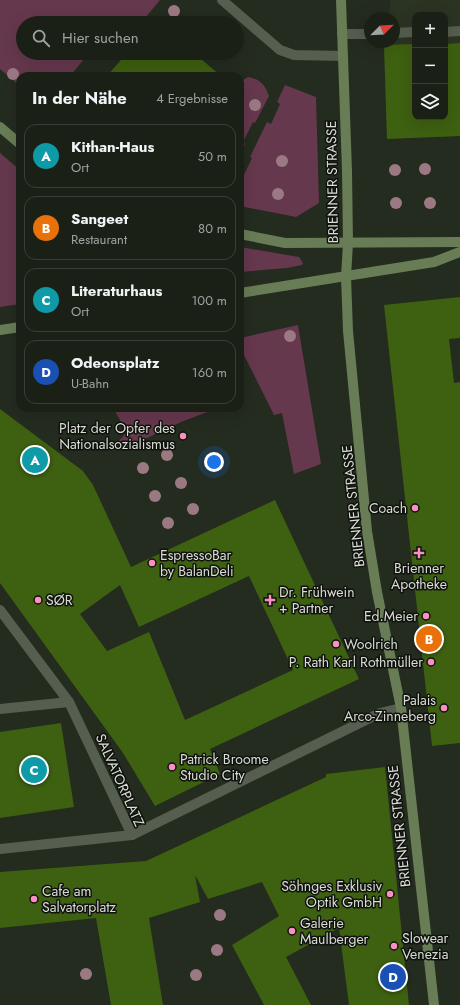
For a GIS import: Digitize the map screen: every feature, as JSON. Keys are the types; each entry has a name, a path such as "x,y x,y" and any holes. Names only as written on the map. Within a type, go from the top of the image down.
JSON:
{"main road":[{"name":"BRIENNER STRASSE","path":"341,0 348,243 346,277 348,331 367,531 401,708 434,1005"},
{"path":"0,127 16,141"},
{"path":"244,235 285,242 460,242"},
{"path":"244,292 434,262 460,252"},
{"path":"0,330 16,328"}],"street":[{"path":"222,0 241,16"},
{"path":"244,19 280,50 300,55 343,56"},
{"path":"448,32 460,31"},
{"path":"400,33 412,32"},
{"path":"342,34 364,34"},
{"name":"SALVATORPLATZ","path":"0,610 69,702 132,835 0,849"},
{"path":"0,709 69,702"},
{"path":"132,835 380,713 401,708"}],"shaded area":[{"path":"0,0 160,0 147,16 16,16 16,60 83,60 73,72 16,72 16,83 0,69"},
{"path":"390,0 460,0 460,136 387,139 384,48 400,48 400,12 389,12"},
{"path":"248,77 255,79 266,88 269,96 244,140 244,80"},
{"path":"285,85 316,97 319,203 296,217 244,207 244,175 252,158 250,157 267,122 271,124 280,104 277,102"},
{"path":"0,153 16,167 16,305 0,307"},
{"path":"244,248 299,257 303,263 302,265 287,268 244,272"},
{"path":"298,325 321,464 294,474 282,413 274,415 244,355 244,337"},
{"path":"115,412 207,412 181,422 121,450 118,442 127,432"}],"building":[{"path":"460,43 460,136 387,139 384,48 400,48 400,44 412,44 412,120 448,120 448,44"},
{"path":"121,60 202,60 216,72 110,72"},
{"path":"460,297 460,338 449,339 454,383 460,382 460,743 432,746 384,305"},
{"path":"0,409 83,471 93,485 131,567 275,500 359,679 210,749 220,774 155,806 123,753 0,583","holes":["249,576 293,670 185,720 149,632 107,651 80,614 120,585 139,627"]},
{"path":"61,723 74,807 0,818 0,732"},
{"path":"385,767 409,1005 349,1005 339,928 286,957 311,1005 264,1005 232,945 279,916 262,882 208,899 195,875 200,902 149,918 163,1005 111,1005 96,918 0,928 0,872 146,861 326,777 326,774"}],"place":[{"name":"Platz der Opfer des Nationalsozialismus","path":"183,436"},
{"name":"Kithan-Haus","path":"35,460"},
{"name":"Coach","path":"415,508"},
{"name":"Brienner Apotheke","path":"419,553"},
{"name":"EspressoBar by BalanDeli","path":"152,563"},
{"name":"SØR","path":"38,600"},
{"name":"Dr. Frühwein + Partner","path":"270,600"},
{"name":"Ed.Meier","path":"426,616"},
{"name":"Sangeet","path":"429,639"},
{"name":"Woolrich","path":"336,644"},
{"name":"P. Rath Karl Rothmüller","path":"431,662"},
{"name":"Palais Arco-Zinneberg","path":"444,708"},
{"name":"Patrick Broome Studio City","path":"172,767"},
{"name":"Literaturhaus","path":"34,770"},
{"name":"Söhnges Exklusiv Optik GmbH","path":"390,894"},
{"name":"Cafe am Salvatorplatz","path":"34,899"},
{"name":"Galerie Maulberger","path":"292,931"},
{"name":"Slowear Venezia","path":"394,946"},
{"name":"Odeonsplatz","path":"393,977"}]}
